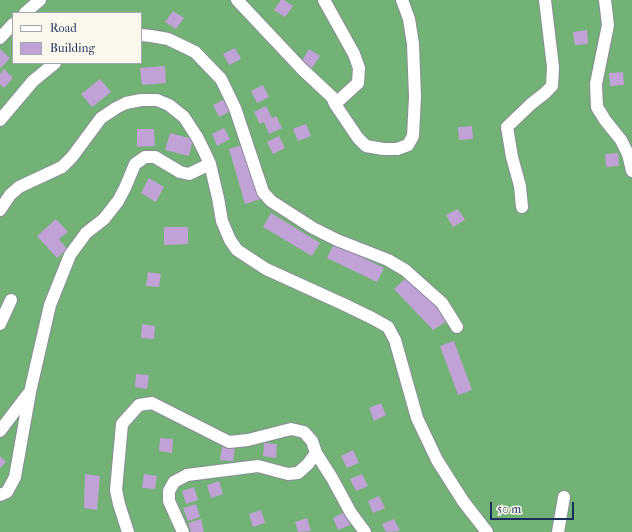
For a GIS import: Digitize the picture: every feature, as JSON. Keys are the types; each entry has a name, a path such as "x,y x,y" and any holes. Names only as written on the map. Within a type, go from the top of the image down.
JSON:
{"street":[{"path":"26,12 40,0"},
{"path":"237,0 302,69 332,97 335,104 358,138 366,146 383,149 397,149 408,145 413,136 415,97 413,44 409,19 402,0"},
{"path":"324,0 354,54 359,68 358,83 335,104"},
{"path":"522,207 520,186 512,157 507,128 552,86 553,67 545,0"},
{"path":"605,0 608,25 596,84 598,107 605,120 621,140 628,154 632,170"},
{"path":"0,38 12,25"},
{"path":"142,35 168,39 195,52 221,79 235,108 263,192 272,201 313,228 337,240 388,260 405,270 442,303 457,327"},
{"path":"0,120 32,81 54,64"},
{"path":"0,210 10,195 20,187 62,167 72,157 101,118 126,103 141,100 157,100 169,105 184,117 197,137 210,164 222,222 230,240 237,250 266,269 343,304 388,327 395,340 420,425 437,460 463,501 487,532"},
{"path":"0,495 7,492 15,477 30,392 50,305 70,255 86,233 104,219 118,201 135,164 145,157 156,157 180,172 189,174 210,164"},
{"path":"0,324 11,300"},
{"path":"0,431 30,392"},
{"path":"128,532 116,490 122,424 139,405 152,403 229,442 248,440 290,428 304,432 312,441 316,453 332,478 351,513 365,532"},
{"path":"184,532 169,501 169,491 174,482 186,475 258,466 288,474 298,473 308,464 316,453"},
{"path":"558,532 564,497"}],"green space":[{"path":"0,0 632,0 632,532 0,532"}],"building":[{"path":"281,0 284,0 293,6 285,17 274,10"},
{"path":"173,11 184,18 176,29 165,22"},
{"path":"587,30 588,44 575,45 573,32"},
{"path":"235,48 241,59 229,65 223,54"},
{"path":"0,49 10,58 1,68 0,67"},
{"path":"309,49 320,56 312,68 302,61"},
{"path":"165,66 166,83 142,85 140,68"},
{"path":"4,69 13,78 4,88 0,84 0,74"},
{"path":"623,72 624,85 610,86 609,73"},
{"path":"100,79 111,92 92,107 81,94"},
{"path":"263,85 269,97 257,103 251,91"},
{"path":"225,99 231,111 219,117 213,105"},
{"path":"266,106 272,118 276,116 282,128 269,134 264,122 260,124 254,112"},
{"path":"306,124 311,136 298,141 293,129"},
{"path":"472,126 473,139 459,140 458,127"},
{"path":"224,128 230,139 217,146 212,134"},
{"path":"137,129 154,129 155,146 137,147"},
{"path":"170,133 193,139 189,156 165,150"},
{"path":"279,136 285,148 273,154 267,142"},
{"path":"245,144 261,199 245,204 229,149"},
{"path":"618,153 619,166 606,167 605,154"},
{"path":"149,178 164,187 156,202 141,193"},
{"path":"458,209 465,220 453,227 446,215"},
{"path":"271,213 320,243 312,256 263,227"},
{"path":"56,219 68,232 59,239 67,249 57,258 37,236"},
{"path":"164,227 188,227 188,244 164,245"},
{"path":"334,244 384,268 377,282 327,258"},
{"path":"148,272 161,274 159,287 146,286"},
{"path":"407,277 449,320 433,330 394,289"},
{"path":"142,324 155,326 154,339 141,338"},
{"path":"454,341 472,390 458,395 440,346"},
{"path":"136,374 149,375 147,389 135,387"},
{"path":"381,403 386,415 374,421 369,408"},
{"path":"160,438 173,439 172,453 159,451"},
{"path":"264,443 277,444 276,458 263,456"},
{"path":"222,447 235,448 233,461 220,460"},
{"path":"353,450 359,463 347,468 341,456"},
{"path":"0,456 6,462 0,468"},
{"path":"85,474 100,476 97,510 84,508"},
{"path":"144,474 157,476 155,489 142,488"},
{"path":"362,474 368,486 356,491 350,479"},
{"path":"219,481 223,494 211,498 207,485"},
{"path":"194,487 198,500 186,504 182,491"},
{"path":"379,496 385,508 373,513 368,501"},
{"path":"196,504 200,517 188,521 183,508"},
{"path":"261,510 265,523 253,527 249,514"},
{"path":"345,512 350,525 338,530 333,518"},
{"path":"307,518 311,531 298,532 295,522"},
{"path":"201,519 204,532 191,532 188,523"},
{"path":"394,519 400,531 386,532 382,524"}]}
